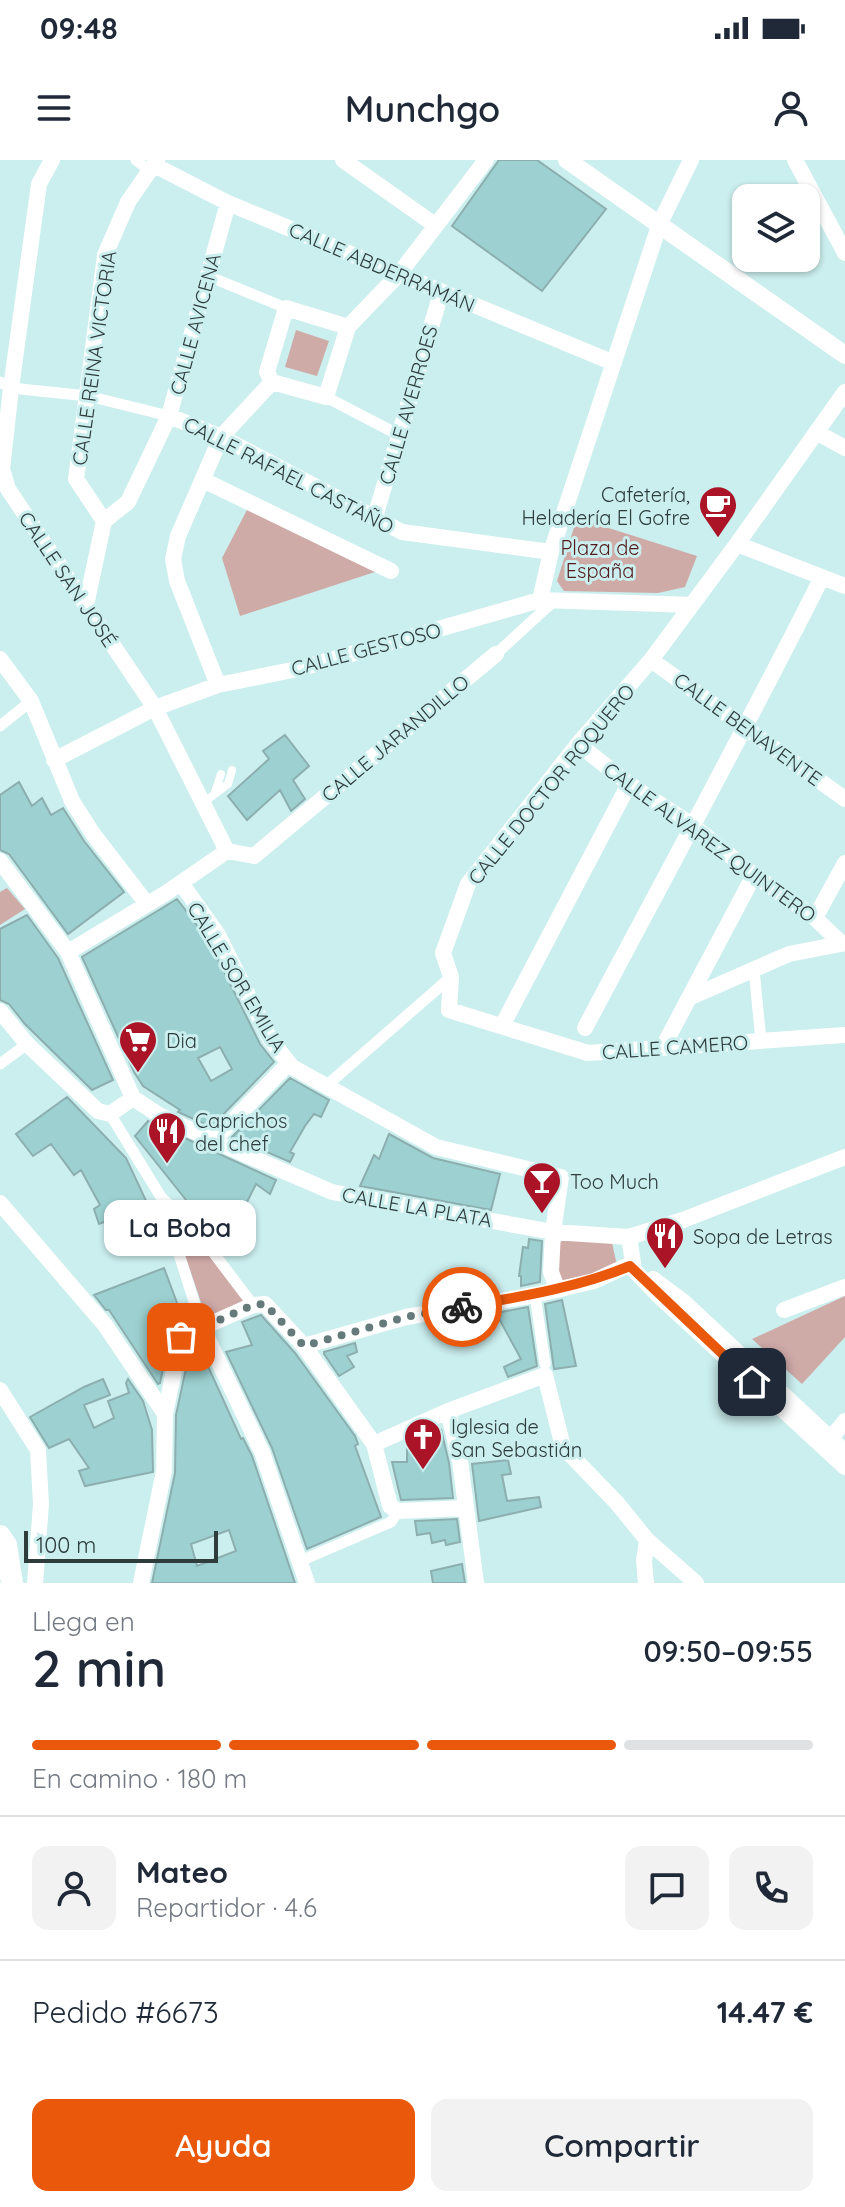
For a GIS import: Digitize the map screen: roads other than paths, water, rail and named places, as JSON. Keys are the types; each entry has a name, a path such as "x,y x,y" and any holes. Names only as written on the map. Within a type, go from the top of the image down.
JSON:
{"main road":[{"path":"2,1544 12,1583"}],"street":[{"name":"CALLE SAN JOSÉ","path":"52,160 39,184 5,385 2,469 8,489 155,708 209,798 227,851"},
{"path":"136,160 153,165"},
{"path":"343,160 435,225"},
{"path":"326,397 348,327 399,274 486,160"},
{"path":"567,160 845,355"},
{"path":"548,600 551,552 660,223 691,160"},
{"path":"795,160 845,253"},
{"name":"CALLE ABDERRAMÁN","path":"153,165 228,203 614,363"},
{"name":"CALLE REINA VICTORIA","path":"104,521 76,479 105,255 128,202 153,165"},
{"name":"CALLE AVICENA","path":"104,521 128,502 169,416 228,203"},
{"path":"208,276 286,308 348,327"},
{"name":"CALLE AVERROES","path":"375,517 441,293"},
{"path":"286,308 267,372 272,382 326,397 399,435"},
{"path":"218,685 177,581 173,559 178,536 221,437 272,382"},
{"path":"5,385 88,396 169,416"},
{"name":"CALLE DOCTOR ROQUERO","path":"451,977 443,953 468,884 578,744 651,660 845,392"},
{"name":"CALLE RAFAEL CASTAÑO","path":"169,416 221,437 402,532 551,552"},
{"path":"816,432 845,448"},
{"path":"203,480 391,571"},
{"path":"86,605 104,521"},
{"path":"737,544 844,585"},
{"path":"585,1028 747,727 822,577"},
{"name":"CALLE GESTOSO","path":"54,760 155,708 218,685 302,668 548,600 692,605"},
{"name":"CALLE JARANDILLO","path":"227,851 254,856 496,654 548,600"},
{"path":"0,659 31,701 72,801 93,834 147,904"},
{"name":"CALLE BENAVENTE","path":"651,660 845,799"},
{"path":"0,726 31,701"},
{"name":"CALLE ALVAREZ QUINTERO","path":"578,744 629,784 692,825 842,942"},
{"path":"502,1026 629,784"},
{"path":"68,952 227,851"},
{"path":"0,861 68,952 133,1098 110,1114"},
{"path":"815,918 845,863"},
{"path":"663,1047 754,875"},
{"name":"CALLE SOR EMILIA","path":"181,883 218,935 270,1039 289,1063 436,1147 561,1177 553,1232"},
{"path":"691,997 789,954 842,942"},
{"path":"754,969 761,1041"},
{"path":"326,1086 451,977"},
{"name":"CALLE CAMERO","path":"451,977 449,1010 588,1053 845,1035"},
{"path":"0,1011 27,1044 98,1111 110,1114 161,1197 202,1327 262,1452 307,1583"},
{"path":"0,1064 27,1044"},
{"path":"213,1141 289,1063"},
{"name":"CALLE LA PLATA","path":"133,1098 213,1141 332,1192 553,1232 629,1237"},
{"path":"845,1157 683,1220 629,1237 631,1264 659,1296 845,1467"},
{"path":"161,1197 200,1235 253,1305"},
{"path":"0,1203 105,1325 165,1414"},
{"path":"553,1232 551,1272 557,1288"},
{"path":"304,1346 406,1317 535,1295 594,1281 631,1264"},
{"path":"631,1264 685,1303 845,1452"},
{"path":"784,1310 845,1287"},
{"path":"535,1295 545,1369 563,1447 617,1503 647,1540 696,1583"},
{"path":"141,1583 164,1471 165,1414 181,1337 253,1305 265,1304 304,1346 374,1444 390,1506 398,1511 465,1508"},
{"path":"374,1444 545,1369"},
{"path":"0,1390 38,1450 41,1504 35,1583"},
{"path":"448,1411 460,1461 476,1583"},
{"path":"830,1439 845,1421"},
{"path":"298,1562 391,1522 398,1511"},
{"path":"646,1583 644,1561 647,1540"}],"lane":[{"path":"209,798 228,784 232,770"},
{"path":"209,798 221,774"}],"place":[{"name":"Cafetería, Heladería El Gofre","path":"718,539"},
{"name":"Dia","path":"138,1074"},
{"name":"Caprichos del chef","path":"167,1165"},
{"name":"Too Much","path":"542,1215"},
{"name":"Sopa de Letras","path":"665,1270"},
{"name":"La Boba","path":"181,1337"},
{"name":"Iglesia de San Sebastián","path":"423,1471"}],"park label":[{"name":"Plaza de España","path":"600,558"}]}
